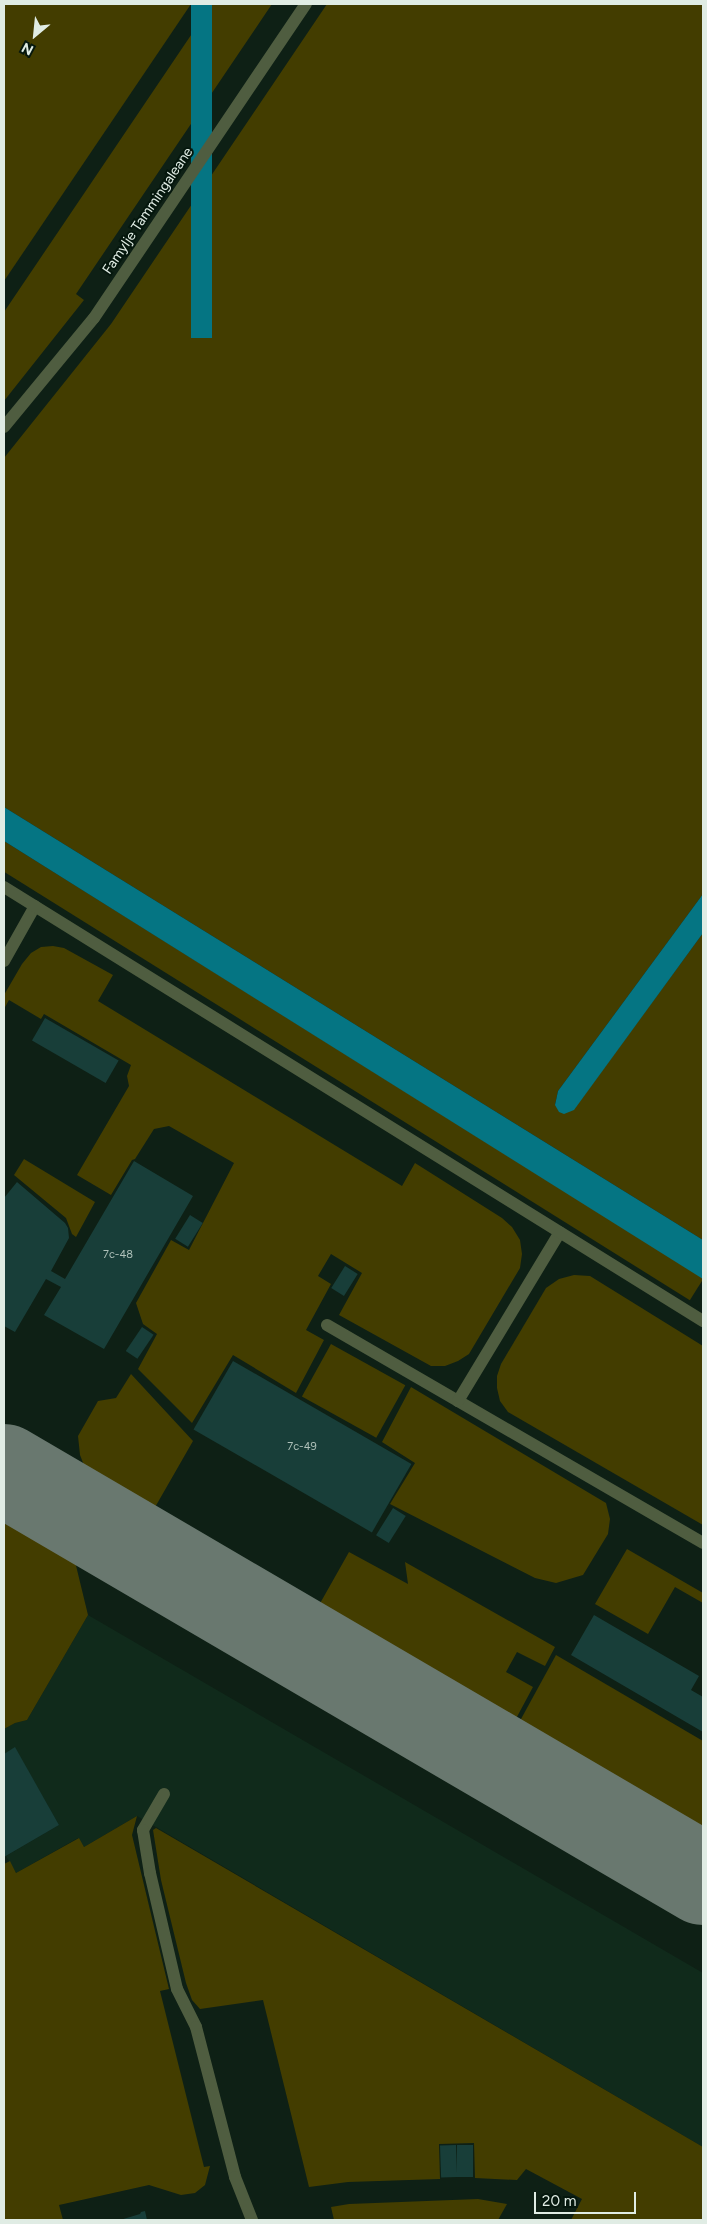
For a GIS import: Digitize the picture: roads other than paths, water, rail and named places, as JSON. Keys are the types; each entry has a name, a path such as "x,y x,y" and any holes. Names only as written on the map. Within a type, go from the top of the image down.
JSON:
{"street":[{"name":"Famylje Tammingaleane","path":"4,427 94,318 306,4"},
{"path":"4,887 703,1321"},
{"path":"4,961 35,906"},
{"path":"458,1401 560,1232"},
{"path":"327,1325 703,1542"},
{"path":"164,1794 143,1830 150,1872 177,1989 196,2027 234,2177 252,2220"}],"water":[{"path":"191,4 212,4 212,338 191,338"},
{"path":"4,807 703,1240 703,1279 4,841"},
{"path":"703,894 703,933 574,1110 564,1114 559,1112 555,1105 558,1091"}]}
